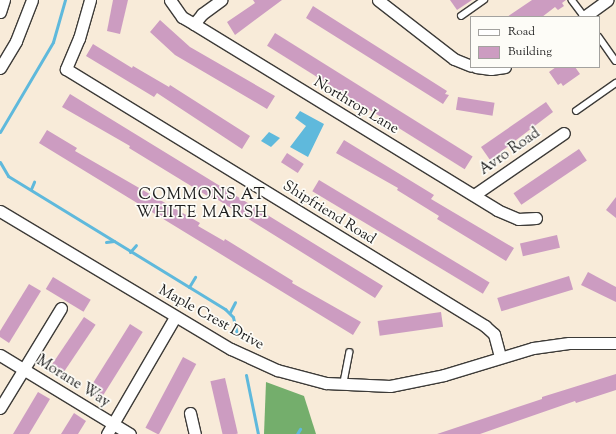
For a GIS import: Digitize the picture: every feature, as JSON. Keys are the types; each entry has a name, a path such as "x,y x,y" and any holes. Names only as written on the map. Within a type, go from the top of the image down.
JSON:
{"street":[{"path":"0,12 4,0"},
{"path":"0,68 16,41 32,0"},
{"name":"Shipfriend Road","path":"90,0 79,38 66,69 485,326 494,334 500,356"},
{"name":"Northrop Lane","path":"170,0 182,17 474,195 508,215 525,220 536,218"},
{"path":"194,24 202,14 222,0"},
{"path":"378,0 454,59 470,66"},
{"path":"586,16 607,0"},
{"path":"484,68 498,68"},
{"name":"Avro Road","path":"474,195 564,133"},
{"name":"Maple Crest Drive","path":"0,211 175,317 231,349 276,370 299,377 343,385 390,386 412,383 500,356 533,348 570,344 616,343"},
{"path":"0,408 61,308"},
{"path":"109,429 175,317"},
{"name":"Morane Way","path":"0,355 23,369 109,429 130,434"},
{"path":"190,413 195,434"}],"lane":[{"path":"461,16 484,0"},
{"path":"572,0 584,16"},
{"path":"600,38 616,60"},
{"path":"576,111 616,83"},
{"path":"343,385 349,353"}],"green space":[{"path":"266,382 304,396 316,434 264,434"}],"water":[{"path":"300,111 324,124 308,157 290,147 306,126 295,118"},
{"path":"269,132 280,138 271,147 261,141"}],"building":[{"path":"113,0 128,0 120,34 107,31"},
{"path":"253,0 282,0 235,35 227,22 255,3"},
{"path":"450,0 472,0 457,10"},
{"path":"532,0 566,0 562,3 564,6 558,10 555,7 543,16 508,16"},
{"path":"313,6 447,91 445,94 449,95 443,104 306,18"},
{"path":"160,20 190,47 275,96 267,109 175,55 150,32"},
{"path":"275,33 473,156 465,169 267,46"},
{"path":"93,44 132,68 133,66 169,87 170,85 250,136 242,149 157,93 154,97 86,56"},
{"path":"555,68 576,68 580,74 563,86 561,83 558,85 549,72"},
{"path":"70,94 383,286 375,298 215,198 214,200 129,148 130,146 62,107"},
{"path":"458,97 495,103 493,116 456,110"},
{"path":"546,102 553,112 490,160 481,147"},
{"path":"47,130 77,148 75,151 200,223 198,226 224,241 225,239 293,281 292,283 361,322 353,335 39,143"},
{"path":"344,140 434,195 431,199 514,248 506,261 437,219 439,216 397,190 398,188 336,153"},
{"path":"579,149 587,161 521,205 514,193"},
{"path":"287,153 304,164 298,173 281,162"},
{"path":"319,180 490,282 483,294 312,191"},
{"path":"616,197 616,218 606,210"},
{"path":"557,235 560,248 523,256 520,244"},
{"path":"588,272 616,287 616,302 581,285"},
{"path":"569,276 573,289 501,311 497,298"},
{"path":"53,277 91,300 84,312 46,289"},
{"path":"29,284 41,291 9,343 0,337 0,331"},
{"path":"441,312 443,327 380,336 378,321"},
{"path":"84,317 96,325 61,375 50,368"},
{"path":"130,324 143,332 100,400 88,392"},
{"path":"183,357 196,364 159,434 145,428"},
{"path":"616,374 616,390 576,403 575,401 480,434 437,434 542,399 542,397"},
{"path":"225,378 238,434 223,434 210,381"},
{"path":"38,392 50,399 29,434 13,434"},
{"path":"74,413 86,421 78,434 61,434"}],"waterway":[{"path":"0,132 53,42 65,0"},
{"path":"0,162 8,176 225,309 233,317 237,335"},
{"path":"31,189 34,182"},
{"path":"106,242 114,241"},
{"path":"130,252 136,245"},
{"path":"189,287 195,277"},
{"path":"230,312 235,302"},
{"path":"246,375 258,434"},
{"path":"297,434 300,429"}],"district":[{"name":"COMMONS AT WHITE MARSH","path":"202,205"}]}
